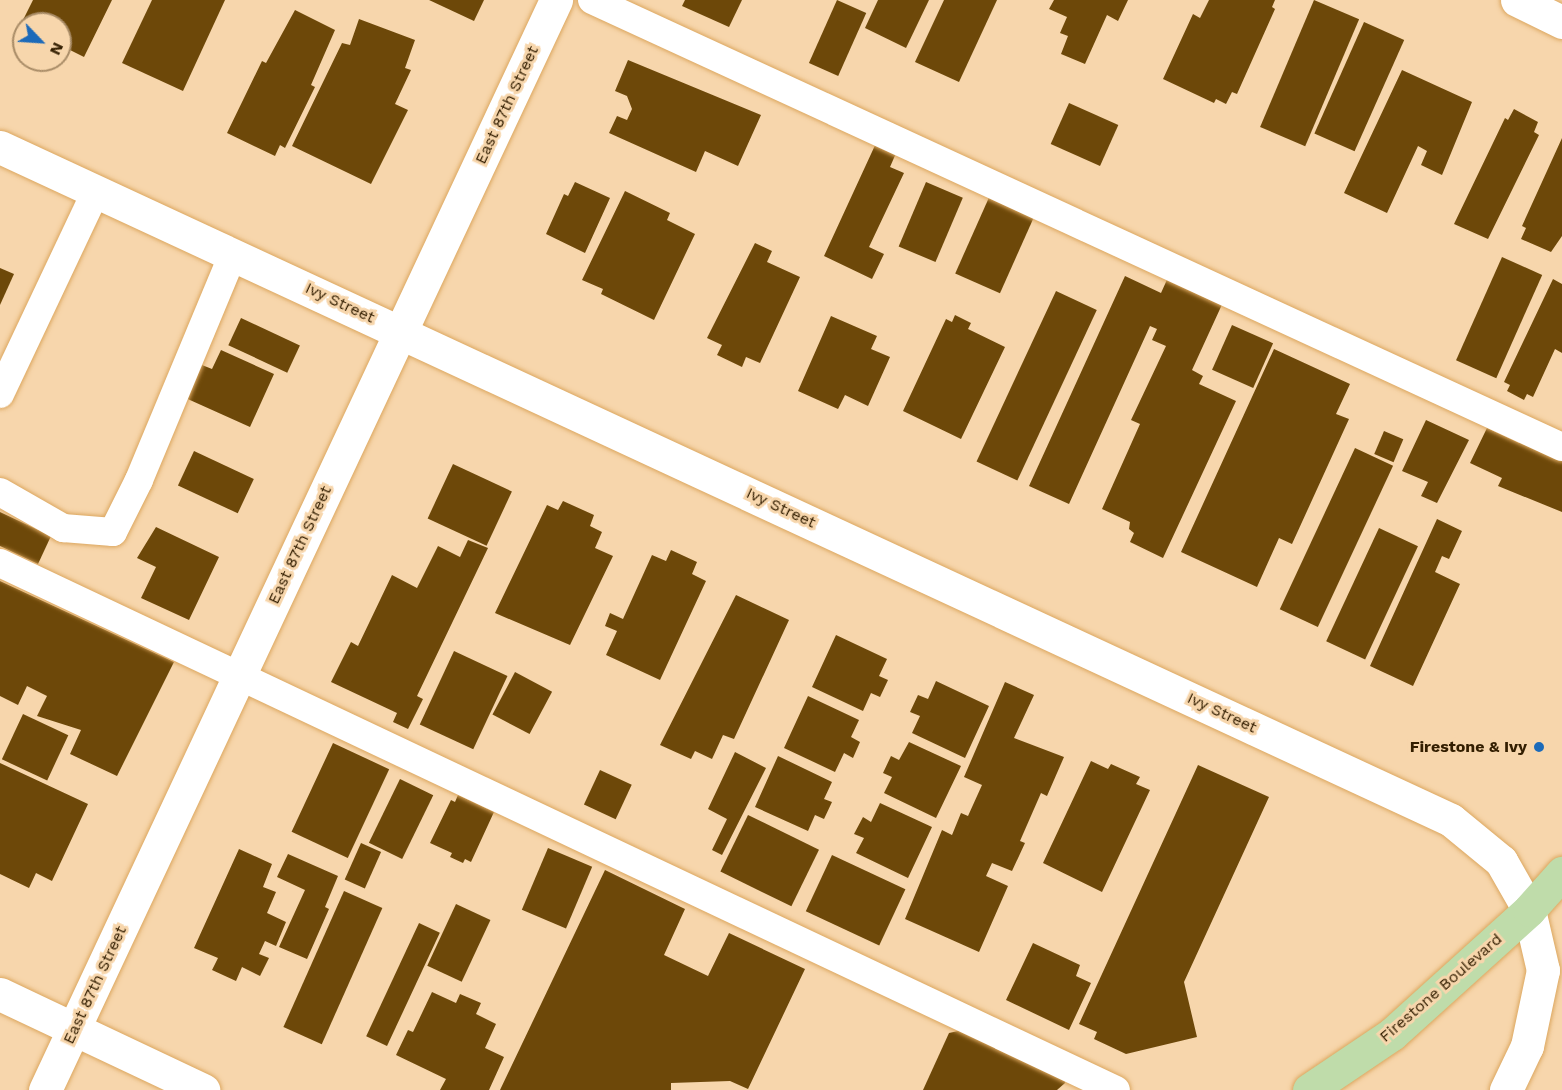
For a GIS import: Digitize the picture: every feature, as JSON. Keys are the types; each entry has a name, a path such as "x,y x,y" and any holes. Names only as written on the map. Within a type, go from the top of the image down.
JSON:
{"main road":[{"name":"Firestone Boulevard","path":"1309,1090 1392,1034 1529,910 1562,873"}],"street":[{"name":"East 87th Street","path":"45,1090 556,0"},
{"path":"1517,0 1562,22"},
{"name":"Ivy Street","path":"0,147 401,331 1451,820 1501,861 1529,910 1543,970 1527,1046 1506,1090"},
{"path":"0,994 203,1090"}],"lane":[{"path":"592,0 1562,447"},
{"path":"0,394 96,191"},
{"path":"0,492 63,528 114,532 139,480 233,254"},
{"path":"0,563 240,674 1116,1090"}],"building":[{"path":"33,0 112,0 84,57 72,51 72,12 27,12"},
{"path":"152,0 225,0 183,91 122,63"},
{"path":"429,0 484,0 474,21"},
{"path":"685,0 742,0 729,27 682,6"},
{"path":"837,0 866,13 838,76 809,63"},
{"path":"878,0 929,0 906,48 865,28"},
{"path":"944,0 997,0 959,82 915,62"},
{"path":"1054,0 1128,0 1118,21 1107,15 1085,64 1061,54 1068,36 1060,33 1067,17 1049,9"},
{"path":"1209,0 1275,0 1272,7 1275,9 1237,94 1232,92 1226,104 1216,99 1214,103 1163,79 1193,14 1200,18"},
{"path":"1314,0 1359,19 1305,146 1260,127"},
{"path":"295,10 335,30 311,85 315,87 285,148 280,145 275,156 227,133 262,61 266,63"},
{"path":"359,19 415,40 405,68 411,70 395,104 408,110 371,184 292,146 342,43 350,45"},
{"path":"1364,22 1404,40 1355,151 1314,133"},
{"path":"628,60 761,115 738,166 705,151 696,172 609,133 617,116 627,120 632,109 627,96 615,91"},
{"path":"1402,70 1472,102 1442,175 1421,165 1427,151 1418,146 1387,213 1344,193"},
{"path":"1069,103 1118,125 1100,166 1051,144"},
{"path":"1514,109 1538,122 1534,132 1539,135 1488,239 1454,224 1505,118 1508,120"},
{"path":"1562,138 1562,236 1551,252 1521,239 1526,228 1522,226"},
{"path":"877,141 897,151 890,167 904,173 869,247 884,254 872,279 824,256"},
{"path":"575,182 610,198 585,253 546,234 564,194 568,196"},
{"path":"926,182 963,198 935,262 899,246"},
{"path":"625,191 670,213 667,220 695,234 654,320 601,294 603,289 582,280"},
{"path":"991,193 1036,213 1000,293 955,273"},
{"path":"755,243 772,251 767,262 800,277 760,363 746,357 742,367 717,355 722,345 707,338"},
{"path":"1502,257 1542,275 1496,378 1456,360"},
{"path":"0,268 14,274 0,305"},
{"path":"1170,273 1225,298 1192,370 1203,376 1199,384 1236,401 1163,558 1130,542 1134,533 1129,529 1130,522 1102,509 1140,424 1131,420 1166,346 1152,340 1157,329 1150,326 1069,504 1029,486 1125,276 1161,293"},
{"path":"1553,279 1562,284 1562,353 1555,349 1533,397 1527,394 1524,400 1507,391 1510,385 1504,382"},
{"path":"1056,291 1097,310 1017,480 977,461"},
{"path":"955,315 971,323 968,329 1005,347 961,439 903,411 946,319 952,322"},
{"path":"831,316 877,336 871,349 890,357 868,406 845,395 838,409 798,391"},
{"path":"241,318 300,345 287,373 228,345"},
{"path":"1232,325 1273,343 1253,388 1212,370"},
{"path":"1274,349 1350,384 1336,414 1349,419 1292,544 1279,538 1257,587 1181,552"},
{"path":"221,350 274,374 250,427 181,396 197,363 212,369"},
{"path":"1426,420 1469,440 1437,503 1421,496 1428,482 1402,471"},
{"path":"1487,428 1519,443 1522,438 1562,457 1562,512 1498,486 1502,478 1470,463"},
{"path":"1384,431 1403,439 1394,462 1374,454"},
{"path":"1355,448 1393,466 1318,627 1280,609"},
{"path":"194,451 254,479 238,513 178,485"},
{"path":"453,464 512,491 487,546 428,518"},
{"path":"563,501 594,515 590,526 602,532 595,548 613,556 570,645 495,613 547,505 558,510"},
{"path":"0,512 51,536 38,564 0,546"},
{"path":"1437,519 1462,531 1449,559 1442,556 1435,572 1460,584 1413,686 1370,666"},
{"path":"156,527 219,557 189,620 141,598 156,567 137,558"},
{"path":"1379,528 1418,546 1365,659 1326,641"},
{"path":"468,540 488,548 417,696 423,699 408,729 393,722 397,713 331,682 351,642 358,646 392,575 417,588 438,546 460,557"},
{"path":"671,550 697,562 692,574 706,581 660,680 606,655 617,631 605,626 610,613 623,619 652,555 666,561"},
{"path":"0,581 174,662 117,776 70,754 81,730 37,716 47,696 27,686 18,705 0,696"},
{"path":"736,595 789,620 734,739 723,735 712,759 695,751 691,759 660,745"},
{"path":"836,635 887,659 879,676 888,680 880,697 871,693 863,711 812,687"},
{"path":"454,651 507,676 473,749 420,724"},
{"path":"515,672 552,692 530,734 492,714"},
{"path":"936,681 989,706 965,758 912,733 920,716 910,712 918,695 928,699"},
{"path":"1005,682 1034,695 1014,738 1064,757 1047,796 1041,793 1020,841 1025,843 1012,871 992,863 986,876 1008,886 979,952 905,919 942,830 952,835 961,813 968,816 982,785 964,777"},
{"path":"808,696 859,720 851,737 860,742 853,758 844,753 835,772 784,748"},
{"path":"23,714 68,735 47,780 2,759"},
{"path":"909,742 961,766 936,818 884,793 892,777 883,773 891,756 899,760"},
{"path":"333,743 389,769 348,858 292,832"},
{"path":"735,752 766,768 722,855 712,850 727,819 708,809"},
{"path":"778,756 832,782 824,799 832,802 824,819 815,815 808,831 755,807"},
{"path":"1091,761 1108,769 1111,764 1140,777 1136,784 1150,790 1102,892 1043,863"},
{"path":"0,763 88,804 52,881 36,873 29,888 0,874"},
{"path":"1198,765 1269,797 1184,982 1197,1037 1126,1054 1094,1039 1097,1032 1079,1024"},
{"path":"600,770 632,785 616,819 584,804"},
{"path":"400,779 433,795 402,859 369,843"},
{"path":"458,795 494,812 471,862 465,859 463,863 450,857 452,853 430,843 451,800 455,802"},
{"path":"880,803 932,827 908,878 856,853 864,838 854,834 863,817 871,822"},
{"path":"748,815 819,850 791,906 720,872"},
{"path":"361,843 381,852 365,888 345,880"},
{"path":"548,848 592,867 566,928 522,910"},
{"path":"239,849 272,864 263,887 276,892 267,913 286,922 276,946 265,941 259,954 269,958 260,976 242,967 236,981 212,970 218,958 194,948"},
{"path":"288,854 338,876 325,907 329,909 307,959 279,947 305,890 277,877"},
{"path":"832,855 905,889 879,945 806,911"},
{"path":"605,870 685,909 664,955 708,976 729,933 805,969 748,1089 730,1081 671,1083 671,1090 500,1090"},
{"path":"344,891 382,908 322,1044 283,1027"},
{"path":"456,904 490,920 462,982 427,966"},
{"path":"419,923 440,933 387,1046 366,1036"},
{"path":"1033,943 1080,965 1076,976 1091,983 1069,1030 1006,1000"},
{"path":"432,992 456,1003 460,994 481,1003 476,1014 496,1024 485,1048 504,1057 489,1090 440,1090 446,1079 396,1055 408,1030 413,1032"},
{"path":"967,1029 1066,1077 1065,1083 1057,1090 923,1090 949,1033"}],"place":[{"name":"Firestone & Ivy","path":"1539,747"}]}
